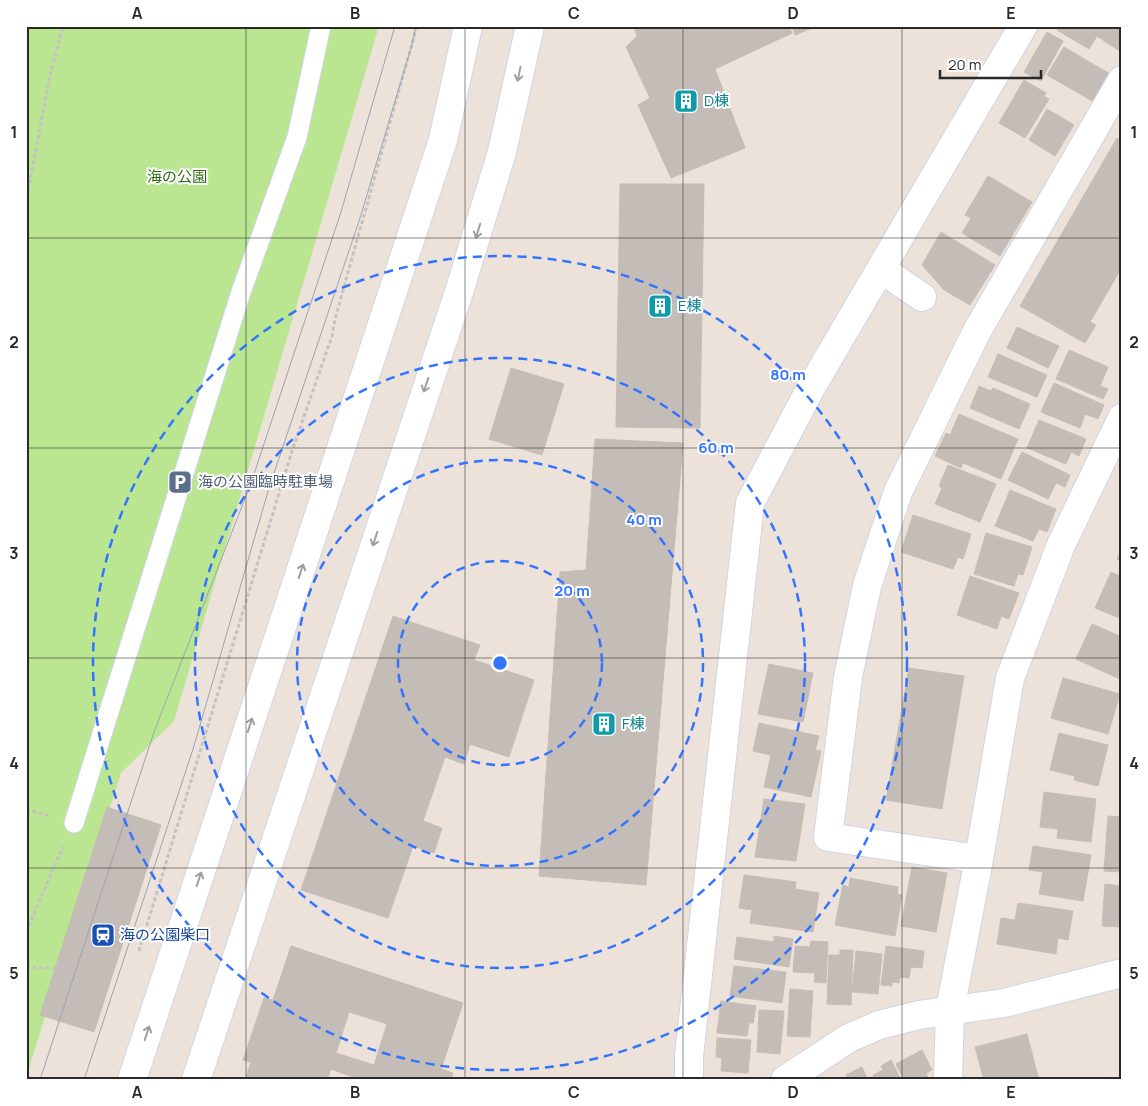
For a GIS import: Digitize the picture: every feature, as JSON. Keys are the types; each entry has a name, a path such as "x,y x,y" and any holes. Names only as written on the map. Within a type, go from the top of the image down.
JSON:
{"street":[{"path":"132,1080 443,140 468,26"},
{"path":"196,1080 426,385 459,292 502,152 530,26"},
{"path":"689,1080 689,1056 697,980 750,503 812,386 1023,26"},
{"path":"979,859 828,837 848,677 867,586 898,492 977,331 1122,80"},
{"path":"881,270 922,297"},
{"path":"948,1080 950,1010 979,859 1010,678 1061,545 1122,418"},
{"path":"785,1080 850,1038 879,1025 950,1010 1004,1003 1122,973"}],"lane":[{"path":"74,823 242,292 297,137 321,26"}],"path":[{"path":"26,203 49,80 63,26"},
{"path":"137,956 292,451 332,336 335,318 417,26"},
{"path":"26,932 74,823"},
{"path":"26,967 55,968"}],"green space":[{"name":"海の公園","path":"26,26 379,26 174,721 121,773 26,1078"}],"building":[{"name":"D棟","path":"634,26 789,26 792,33 715,69 745,148 671,178 638,105 650,98 626,47 637,36"},
{"path":"792,26 817,26 795,35"},
{"path":"1060,26 1122,26 1122,45 1118,50 1097,36 1089,49 1057,30"},
{"path":"1047,32 1063,41 1041,81 1024,72"},
{"path":"1064,47 1110,74 1094,102 1047,75"},
{"path":"1024,80 1046,93 1044,96 1049,99 1025,138 999,123"},
{"path":"1047,109 1074,125 1055,156 1029,140"},
{"path":"1117,138 1122,141 1122,267 1090,322 1096,325 1085,343 1020,306"},
{"path":"988,176 1032,202 1000,256 962,233 971,218 965,215"},
{"name":"E棟","path":"620,184 704,184 700,428 616,427"},
{"path":"941,232 995,265 970,305 944,290 922,265"},
{"path":"1017,327 1059,346 1048,368 1007,348"},
{"path":"1069,350 1108,367 1100,386 1108,389 1103,399 1056,379"},
{"path":"998,354 1047,375 1037,397 988,377"},
{"path":"511,368 564,384 542,455 489,439"},
{"path":"1054,383 1104,405 1098,419 1085,414 1080,428 1041,412"},
{"path":"979,386 991,391 993,388 1030,404 1019,429 970,408"},
{"path":"959,414 1018,439 1001,479 963,463 961,468 935,456 946,433 950,435"},
{"path":"1039,420 1086,439 1079,456 1071,452 1066,464 1027,448"},
{"name":"F棟","path":"595,439 683,443 646,885 539,876 560,572 586,570"},
{"path":"1022,452 1070,475 1065,487 1056,483 1048,499 1008,480"},
{"path":"948,465 996,484 980,522 935,504 942,488 939,486"},
{"path":"1010,490 1056,509 1047,532 1039,529 1033,541 995,526"},
{"path":"913,515 971,534 963,559 958,557 953,569 901,552"},
{"path":"986,533 1032,547 1023,575 1018,574 1014,586 974,574"},
{"path":"1122,549 1122,561 1117,559"},
{"path":"1111,572 1122,577 1122,619 1095,608"},
{"path":"970,576 1019,593 1009,619 1001,616 997,629 957,615"},
{"path":"393,616 480,645 474,660 534,680 509,757 470,744 464,764 445,757 423,821 442,828 434,853 413,846 388,918 301,890"},
{"path":"1092,624 1122,637 1122,680 1076,659"},
{"path":"769,664 813,673 803,722 758,714"},
{"path":"909,668 964,676 942,809 886,800"},
{"path":"1063,678 1120,694 1108,734 1051,718"},
{"path":"759,723 819,736 815,750 821,751 811,797 764,787 771,755 753,751"},
{"path":"1059,733 1108,745 1098,786 1074,780 1075,776 1050,770"},
{"path":"1044,792 1096,799 1091,842 1057,838 1058,829 1040,827"},
{"path":"764,799 805,804 796,861 755,857"},
{"path":"107,807 161,825 94,1032 40,1015"},
{"path":"1108,816 1122,817 1122,872 1104,871"},
{"path":"1033,846 1091,855 1083,901 1039,894 1043,872 1029,870"},
{"path":"912,867 947,873 936,932 901,926"},
{"path":"744,875 796,882 795,889 819,893 813,932 750,923 752,910 739,908"},
{"path":"850,878 898,887 897,894 902,895 895,936 835,925 843,885 849,887"},
{"path":"1105,884 1122,886 1122,927 1102,926"},
{"path":"1018,903 1073,911 1068,940 1058,938 1056,954 997,944 1001,918 1015,920"},
{"path":"774,936 793,939 789,967 734,959 737,937 774,942"},
{"path":"811,941 828,942 826,983 814,982 815,973 793,972 795,946 810,947"},
{"path":"291,946 463,1003 441,1069 453,1073 451,1080 361,1080 331,1069 327,1080 245,1080 251,1062 243,1060 264,998 273,1000","holes":["349,1012 387,1024 374,1065 336,1053"]},
{"path":"886,946 924,951 922,968 911,967 909,978 900,977 899,983 892,982 892,986 881,985"},
{"path":"840,950 853,950 851,1005 827,1004 829,955 840,955"},
{"path":"856,951 882,954 878,994 852,992"},
{"path":"734,966 786,972 782,1003 730,996"},
{"path":"790,989 813,991 810,1037 787,1036"},
{"path":"721,1001 756,1006 753,1023 749,1023 747,1036 717,1033"},
{"path":"759,1010 784,1011 780,1054 757,1052"},
{"path":"1027,1034 1039,1080 984,1080 975,1047"},
{"path":"717,1038 751,1040 748,1073 721,1071 722,1058 716,1057"},
{"path":"922,1050 932,1070 926,1073 929,1080 904,1080 896,1064"},
{"path":"891,1060 901,1080 875,1080 873,1075 883,1070 881,1066"},
{"path":"862,1067 868,1080 849,1080 846,1075"}],"tram line":[{"path":"40,1080 154,732 251,483 341,212 395,26"},
{"path":"84,1080 194,746 269,488 360,218 416,26"}],"place":[{"name":"D棟","path":"686,101"},
{"name":"E棟","path":"660,306"},
{"name":"海の公園臨時駐車場","path":"180,482"},
{"name":"F棟","path":"604,724"},
{"name":"海の公園柴口","path":"103,935"}]}
